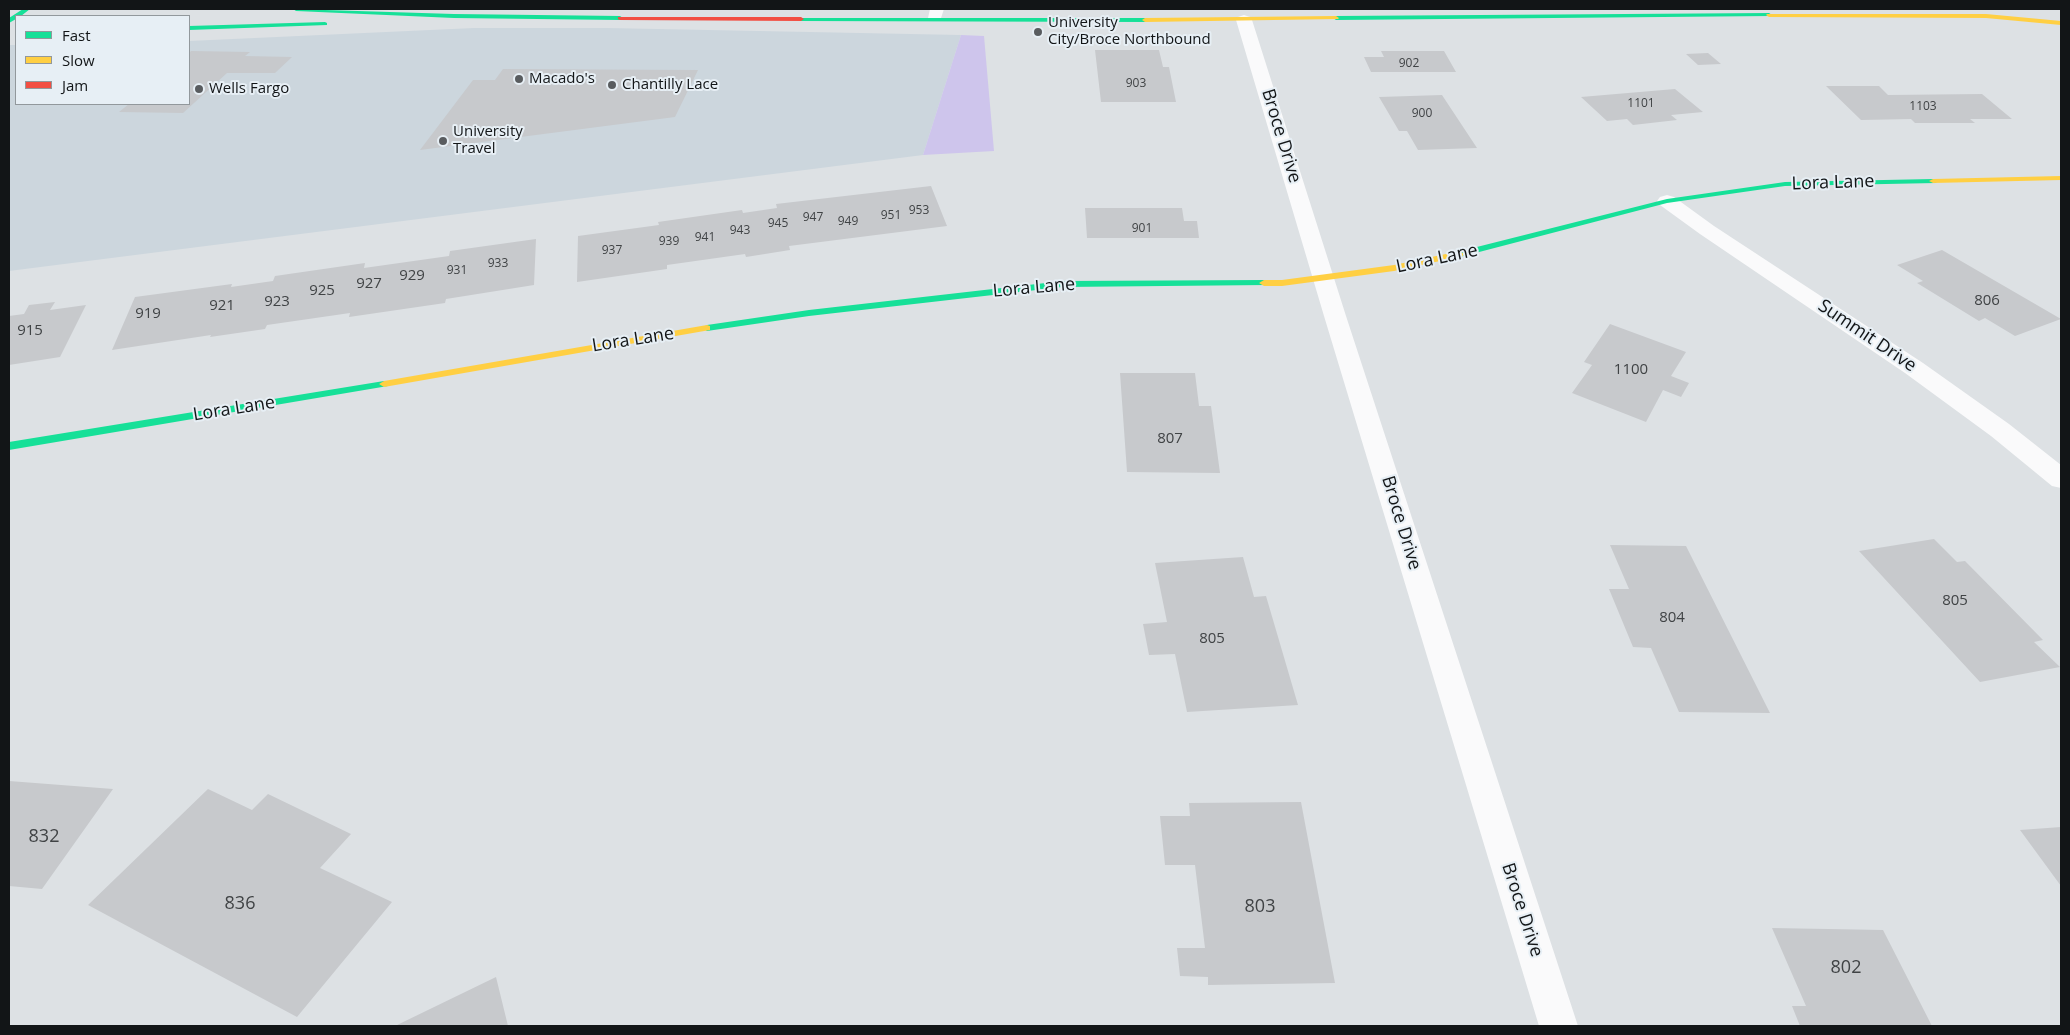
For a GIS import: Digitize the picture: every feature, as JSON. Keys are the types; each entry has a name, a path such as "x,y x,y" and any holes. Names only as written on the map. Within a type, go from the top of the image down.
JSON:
{"main road":[{"path":"296,9 454,16"},
{"path":"190,28 304,25 454,16 637,13 936,14 1244,20 1459,13 1903,11 2061,23"},
{"name":"Lora Lane","path":"9,446 328,394 630,340 809,313 1064,284 1282,283 1394,268 1489,248 1667,201 1784,184 2061,178"}],"street":[{"name":"Broce Drive","path":"1244,20 1559,1026"},
{"name":"Summit Drive","path":"1667,201 1707,230 1914,368 2000,430 2061,479"}],"shaded area":[{"path":"474,28 607,28 961,35 923,155 9,271 9,45 15,45 15,105 190,105 190,41"},
{"path":"961,35 984,36 994,151 923,155"}],"building":[{"path":"1095,50 1159,50 1163,67 1169,67 1176,102 1101,102"},
{"path":"1381,51 1444,51 1456,72 1371,72 1364,57 1384,57"},
{"name":"Wells Fargo","path":"190,52 250,52 245,56 292,57 275,73 227,73 183,113 119,112 128,105 190,105"},
{"path":"1708,53 1721,64 1698,65 1686,54"},
{"path":"503,69 698,70 675,117 420,150 473,80 495,80"},
{"path":"1826,86 1879,86 1888,95 1982,94 2012,119 1970,119 1975,123 1915,123 1911,119 1861,120"},
{"path":"1675,89 1703,112 1671,115 1677,120 1633,125 1627,119 1607,121 1581,97"},
{"path":"1442,95 1477,148 1418,150 1407,131 1399,131 1379,97"},
{"path":"931,186 947,226 789,246 790,250 746,257 745,254 667,265 667,269 577,282 578,236 659,225 658,222 742,210 743,213 777,208 776,204"},
{"path":"1085,208 1182,208 1184,221 1197,221 1199,238 1087,238"},
{"path":"536,239 534,285 446,299 445,303 349,317 350,313 267,325 265,329 112,350 135,297 232,284 231,287 273,281 275,276 365,263 364,268 449,256 450,251"},
{"path":"1942,250 2061,319 2015,336 1985,318 1979,321 1917,283 1923,281 1897,265"},
{"path":"55,302 50,310 86,305 60,357 9,365 9,316 24,314 29,305"},
{"path":"1610,324 1686,352 1671,376 1689,383 1681,397 1663,390 1646,422 1572,393 1592,365 1584,362"},
{"path":"1120,373 1195,373 1199,406 1211,406 1220,473 1127,472"},
{"path":"1934,539 1957,562 1965,561 2043,640 2034,642 2060,667 1980,682 1859,551"},
{"path":"1610,545 1686,546 1770,713 1679,712 1651,648 1633,647 1609,589 1629,589"},
{"path":"1243,557 1254,597 1266,596 1298,705 1187,712 1175,654 1149,655 1143,624 1167,622 1155,563"},
{"path":"9,781 113,789 42,889 9,886"},
{"path":"208,789 252,810 268,794 351,834 320,868 392,902 297,1017 88,905"},
{"path":"1301,802 1335,983 1208,985 1208,977 1180,976 1177,948 1205,948 1195,865 1165,865 1160,816 1190,816 1189,803"},
{"path":"2061,827 2061,886 2020,830"},
{"path":"1772,928 1883,930 1932,1026 1800,1026 1792,1006 1806,1006"},
{"path":"496,977 508,1026 395,1026"}],"traffic: fast":[{"path":"18,15 27,9"},
{"path":"296,9 454,16 620,18"},
{"path":"1336,18 1769,15"},
{"path":"9,21 15,17"},
{"path":"801,19 1145,20"},
{"path":"190,28 325,24"},
{"path":"1460,254 1667,201 1785,184 1933,181"},
{"path":"707,328 809,313 1063,284 1264,283"},
{"path":"9,446 384,384"}],"traffic: slow":[{"path":"1769,15 1986,16 2061,23"},
{"path":"1145,20 1336,18"},
{"path":"1933,181 2061,178"},
{"path":"1264,283 1282,283 1394,268 1460,254"},
{"path":"384,384 707,328"}],"traffic: jam":[{"path":"620,18 801,19"}],"place":[{"name":"University City/Broce Northbound","path":"1038,32"},
{"name":"Macado's","path":"519,79"},
{"name":"Chantilly Lace","path":"612,85"},
{"name":"Wells Fargo","path":"199,89"},
{"name":"University Travel","path":"443,141"}]}
